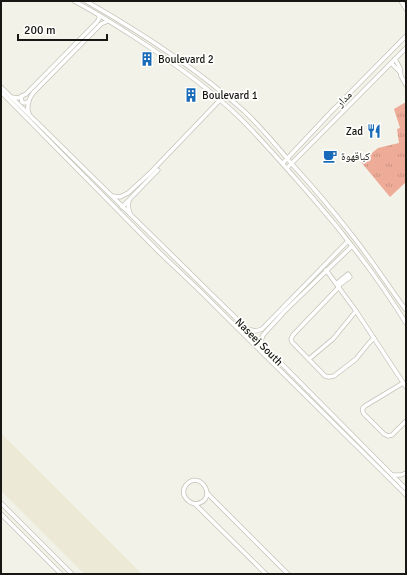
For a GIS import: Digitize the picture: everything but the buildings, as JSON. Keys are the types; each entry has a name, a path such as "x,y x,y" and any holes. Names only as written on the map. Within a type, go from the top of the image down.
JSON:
{"street":[{"path":"74,1 99,15 172,63 220,100 249,127 283,163 327,214 384,289 406,322"},
{"path":"86,1 136,30 184,62 245,112 333,211 406,310"},
{"path":"401,1 406,9"},
{"path":"99,15 100,22"},
{"path":"11,97 16,98 28,92 55,65 74,43 100,22 108,21"},
{"path":"29,115 27,109 28,102 33,93 100,22"},
{"name":"مدار","path":"283,163 406,36"},
{"name":"مدار","path":"287,168 406,48"},
{"path":"55,65 56,59"},
{"path":"395,59 406,85"},
{"path":"391,63 400,72"},
{"name":"Naseej South","path":"1,87 111,196 124,206 130,215 246,328 406,489"},
{"path":"1,92 153,246 406,495"},
{"path":"22,96 22,102 28,102"},
{"path":"111,196 122,197 128,193 220,100"},
{"path":"124,206 158,170"},
{"path":"122,197 124,206"},
{"path":"129,200 128,209 130,215"},
{"path":"263,335 260,337 258,335 261,330 348,241"},
{"path":"262,345 261,341 263,335 326,270 352,246"},
{"path":"326,270 356,311 406,387"},
{"path":"338,285 292,336 292,342 325,376 332,377 356,359 374,338"},
{"path":"309,359 334,339 356,311"},
{"path":"246,328 253,331 261,330"},
{"path":"403,383 365,406 362,410 364,414 384,434 388,436 392,435 406,421"},
{"path":"393,476 406,473"},
{"path":"195,504 203,501 207,493 206,487 202,482 193,481 187,484 184,489 184,496 188,502 195,504 266,574"},
{"path":"207,493 288,574"},
{"path":"1,504 72,574"},
{"path":"1,514 61,574"}],"shaded area":[{"path":"1,433 142,574 84,574 1,491"}],"green space":[{"path":"406,102 406,182 390,197 361,162 378,148 399,143 397,129 400,128 394,109"}],"place":[{"name":"Boulevard 2","path":"147,59"},
{"name":"Boulevard 1","path":"191,95"},
{"name":"Zad","path":"374,131"},
{"name":"كباقهوة","path":"330,156"}]}
